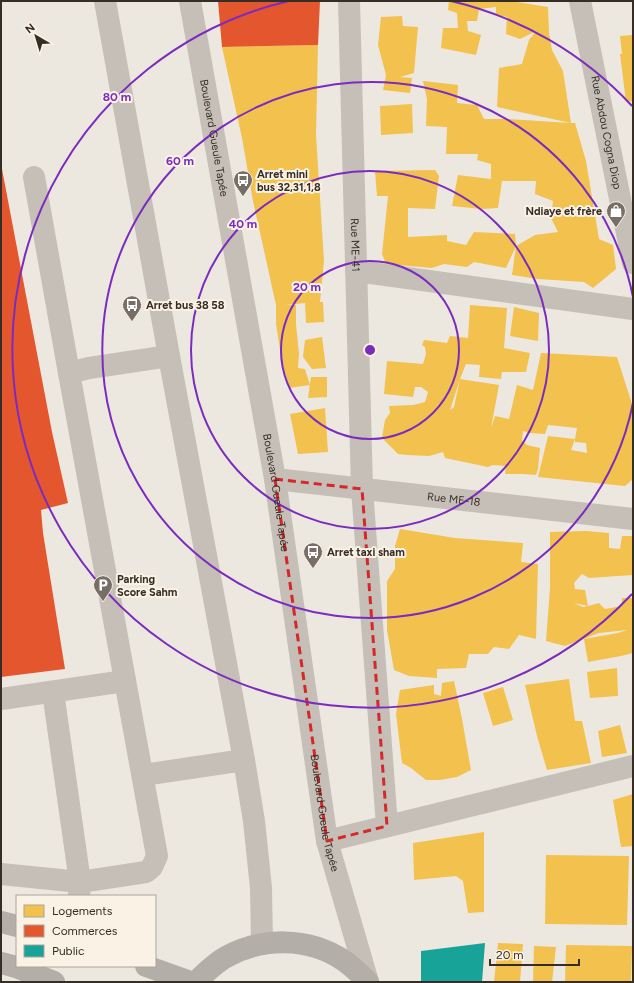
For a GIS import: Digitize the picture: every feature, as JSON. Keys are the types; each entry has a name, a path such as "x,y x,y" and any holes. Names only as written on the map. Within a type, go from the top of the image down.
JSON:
{"main road":[{"path":"1,922 16,926"},
{"path":"196,982 209,969 225,957 243,949 262,944 279,942 313,946 323,950 343,960 368,982"},
{"path":"1,963 16,967 54,982"},
{"path":"149,967 191,982"}],"street":[{"path":"105,1 244,760 254,821 260,881 262,944"},
{"name":"Boulevard Gueule Tapée","path":"190,1 275,479 327,841 368,982"},
{"name":"Rue ME-41","path":"349,1 362,488 387,826"},
{"name":"Rue Abdou Cogna Diop","path":"580,1 633,263"},
{"path":"1,874 79,889 146,872 152,867 157,856 34,176"},
{"path":"356,271 633,309"},
{"path":"70,373 89,368 169,356"},
{"name":"Rue ME-18","path":"275,479 633,519"},
{"path":"1,699 125,681"},
{"path":"53,692 79,889"},
{"path":"143,775 244,760"},
{"path":"327,841 633,766"}],"highlighted area":[{"path":"275,479 362,489 387,826 327,841"}],"building: Logements":[{"path":"449,1 511,1 548,7 549,33 552,50 563,71 571,123 497,107 499,68 522,64 529,40 536,31 520,39 506,34 507,17 496,15 496,7 479,9 477,21 467,21 468,31 481,35 476,55 441,48 443,28 458,28 457,13 448,10"},
{"path":"402,16 403,26 418,27 414,73 400,77 412,78 410,93 383,90 386,75 378,45 381,17"},
{"path":"633,35 633,101 626,102 620,54 622,54 620,36"},
{"path":"318,45 316,135 324,261 320,302 323,302 324,322 306,323 305,303 285,305 296,305 299,354 298,368 305,369 310,385 289,388 281,356 276,324 276,305 253,201 242,138 222,47"},
{"path":"423,81 458,85 457,103 477,105 484,119 575,123 586,161 599,239 613,245 616,269 593,288 584,282 538,279 512,275 516,246 535,235 558,232 551,218 553,201 535,194 536,181 502,181 498,208 481,209 452,206 458,175 491,179 491,164 477,160 478,154 446,154 447,127 426,126 427,99"},
{"path":"412,104 413,133 381,135 380,106"},
{"path":"435,170 439,176 435,209 408,208 408,237 447,235 447,241 466,245 474,232 515,234 516,246 506,268 474,262 467,267 444,264 432,268 386,264 382,254 388,196 377,196 375,171"},
{"path":"470,305 507,308 504,348 530,353 526,372 502,372 501,379 479,377 480,365 466,364 460,379 499,385 491,428 495,416 509,419 517,385 533,390 541,353 617,357 633,407 633,479 625,486 538,477 548,436 575,439 577,428 548,425 545,434 523,431 522,441 527,445 540,448 536,475 505,474 506,466 493,465 488,467 445,458 443,452 429,456 398,454 382,438 385,420 390,413 389,406 413,405 425,402 428,392 421,387 415,387 413,397 384,394 387,361 423,364 426,354 425,347 422,345 424,340 447,343 450,336 468,338","holes":["460,379 454,407 450,410","575,439 575,442 586,443 587,453 571,450"]},
{"path":"514,307 539,313 538,341 510,336"},
{"path":"322,337 326,368 312,369 303,357 305,340"},
{"path":"311,377 327,377 327,397 308,398"},
{"path":"325,408 328,452 298,454 290,414"},
{"path":"400,529 455,538 523,543 521,562 538,564 536,639 519,635 509,649 494,647 488,654 469,654 466,668 437,669 437,678 409,676 394,670 387,630 387,581 395,569 395,546"},
{"path":"586,531 609,533 609,548 620,549 622,536 633,536 633,575 589,578 582,574 574,583 575,589 585,590 588,606 599,603 605,609 622,606 622,598 633,598 633,653 588,662 584,639 627,630 599,633 565,646 546,641 550,588 550,532","holes":["574,603 588,606 583,607"]},
{"path":"617,668 618,696 590,698 587,672"},
{"path":"569,679 575,721 582,721 591,763 547,770 525,685"},
{"path":"454,681 471,770 457,777 440,780 426,780 402,763 396,714 400,690 434,685 434,694 441,696 442,683"},
{"path":"503,687 513,720 493,726 483,693"},
{"path":"620,725 627,753 602,757 598,731"},
{"path":"633,794 633,846 621,847 613,800"},
{"path":"484,832 484,912 468,913 463,881 456,876 414,880 413,843"},
{"path":"546,855 629,856 627,925 545,924"},
{"path":"498,943 523,944 520,982 494,982"},
{"path":"566,945 632,946 631,982 565,982"},
{"path":"534,946 556,947 552,982 533,982"}],"building: Commerces":[{"path":"218,1 320,1 318,45 222,47"},
{"path":"1,169 52,432 68,503 41,510 43,533 65,669 1,677"}],"building: Public":[{"path":"485,943 482,982 421,982 421,951"}],"place":[{"name":"Arret mini bus 32,31,1,8","path":"243,197"},
{"name":"Ndiaye et frère","path":"616,228"},
{"name":"Arret bus 38 58","path":"132,322"},
{"name":"Arret taxi sham","path":"313,569"},
{"name":"Parking Score Sahm","path":"103,602"}]}
